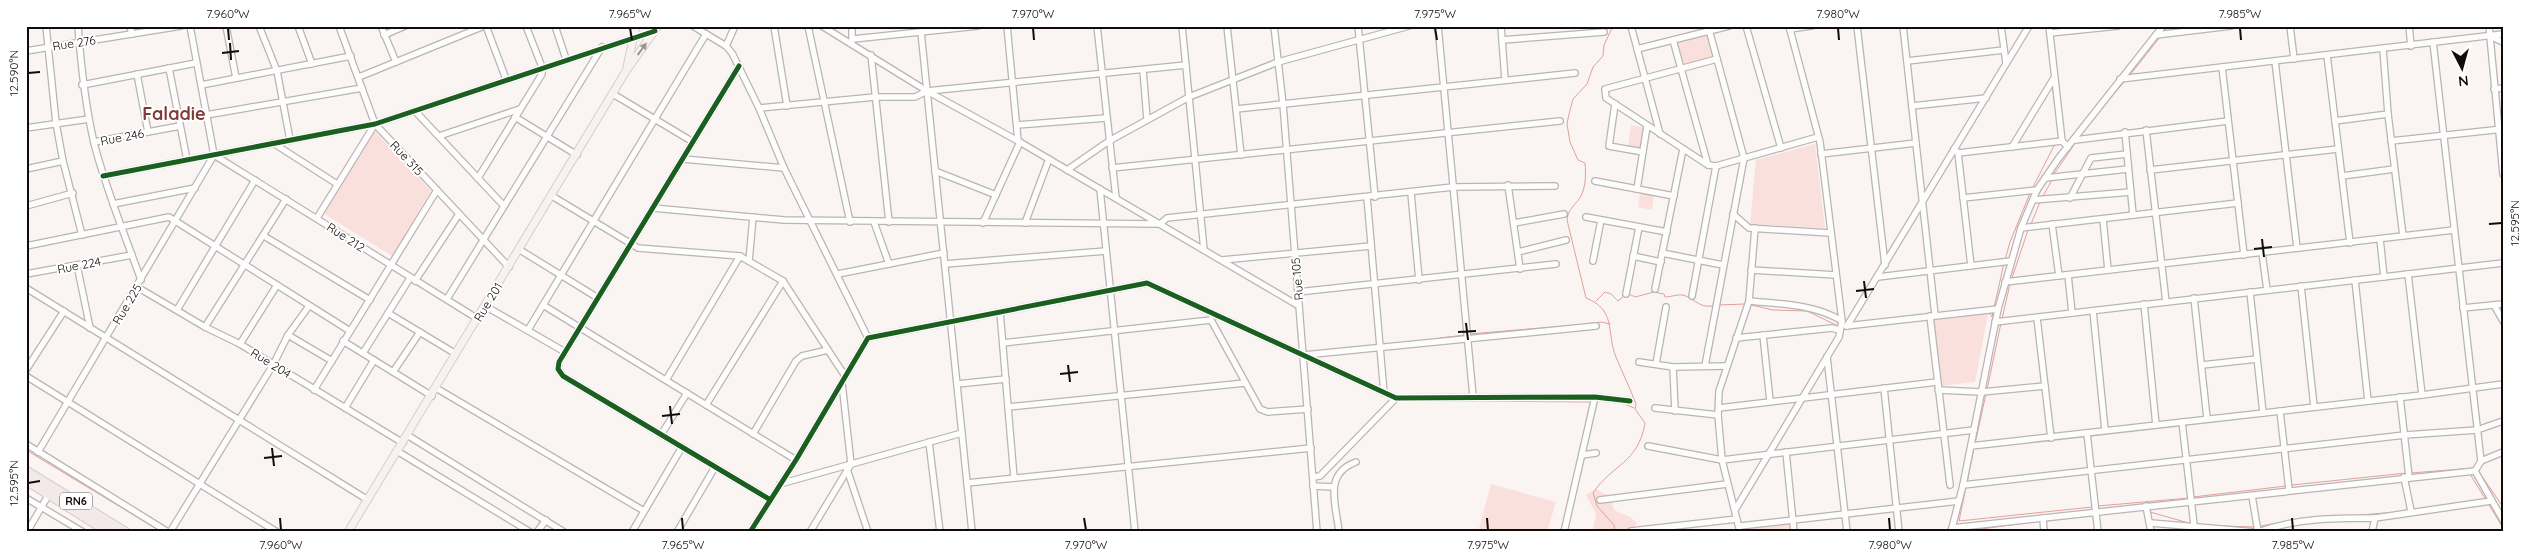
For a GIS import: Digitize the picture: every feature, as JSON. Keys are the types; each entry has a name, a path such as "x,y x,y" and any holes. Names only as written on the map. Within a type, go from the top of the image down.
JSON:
{"highway":[{"name":"RN6","path":"26,471 125,532"},
{"name":"RN6","path":"26,480 109,532"}],"main road":[{"path":"626,71 636,26"},
{"path":"626,71 656,29"},
{"name":"Rue 201","path":"348,532 432,396 626,71"}],"street":[{"path":"46,26 56,123 63,161 73,193 82,234"},
{"path":"78,26 82,85 94,142 103,176 123,226 140,280"},
{"path":"130,26 132,34"},
{"name":"Rue 276","path":"26,51 181,26"},
{"path":"190,26 214,155"},
{"path":"226,26 236,78"},
{"path":"259,26 277,71 290,140"},
{"path":"298,26 312,64"},
{"name":"Rue 315","path":"340,26 375,124 509,267"},
{"path":"381,26 396,62"},
{"path":"384,35 405,26"},
{"path":"359,77 485,26 506,79"},
{"path":"478,178 542,74 542,67 526,26"},
{"path":"693,26 726,46 739,66 784,168 868,338"},
{"path":"726,46 735,26"},
{"path":"774,26 787,106"},
{"path":"808,26 850,222"},
{"path":"822,26 852,41 870,55 928,91 1050,159 1300,306"},
{"path":"852,26 852,41"},
{"path":"852,41 978,26"},
{"path":"983,223 1019,142 1007,26"},
{"path":"1097,26 1116,198"},
{"path":"1182,26 1204,250"},
{"path":"1227,26 1241,154"},
{"name":"Rue 105","path":"1274,26 1287,150 1317,532"},
{"path":"1358,26 1375,196"},
{"path":"1067,170 1109,141 1189,97 1278,62 1409,26"},
{"path":"1438,26 1473,396"},
{"path":"1501,26 1505,80"},
{"path":"1631,26 1660,134"},
{"path":"1637,48 1709,29 1729,26"},
{"path":"1746,26 1781,148"},
{"path":"1811,26 1790,27 1818,137 1843,326"},
{"path":"1857,26 1885,265"},
{"path":"1903,26 1924,202 1938,390 1950,485"},
{"path":"2001,26 2006,64"},
{"path":"1735,510 1839,337 1843,326 1878,277 1956,151 2029,26"},
{"path":"2049,26 2062,141 2068,147"},
{"path":"2050,33 2118,26"},
{"path":"2163,26 2045,178 2037,190 2021,228 1998,309 1963,485 1952,530 1990,523 2476,471"},
{"path":"2156,35 2231,26"},
{"path":"2290,26 2294,59"},
{"path":"2409,26 2411,46"},
{"path":"2489,26 2503,174"},
{"path":"557,27 566,59"},
{"path":"103,176 375,124 656,29"},
{"path":"1705,366 1744,158 1709,29"},
{"path":"921,32 972,532"},
{"path":"1502,40 1604,32"},
{"path":"528,330 706,34"},
{"path":"2120,79 2503,34"},
{"path":"2490,36 2503,42"},
{"path":"1673,40 1708,165"},
{"path":"2433,42 2481,461 2476,471"},
{"path":"447,299 602,47"},
{"path":"2382,49 2403,236"},
{"path":"1907,61 2004,50"},
{"path":"870,55 889,222"},
{"path":"2327,55 2350,243"},
{"path":"201,85 351,56"},
{"path":"1717,59 1605,89 1606,98 1708,165 1716,166 1818,137"},
{"path":"2275,61 2297,248"},
{"path":"82,85 196,63"},
{"path":"759,108 875,97 915,97 928,91 1186,65"},
{"path":"739,66 559,362 558,369 564,376 769,499"},
{"path":"169,68 186,160"},
{"path":"2222,68 2244,255"},
{"path":"1143,70 1147,119"},
{"path":"1236,109 1575,73"},
{"path":"137,74 148,132"},
{"path":"2012,147 2055,78"},
{"path":"206,115 362,88"},
{"path":"2494,89 2503,88"},
{"path":"614,94 693,142"},
{"path":"1912,106 1986,98"},
{"path":"1615,104 1609,146 1643,152"},
{"path":"439,136 520,109"},
{"path":"414,111 504,206"},
{"path":"2335,121 2388,114"},
{"path":"515,117 577,155"},
{"path":"1017,125 1106,118"},
{"path":"26,128 89,119"},
{"path":"1112,168 1560,121"},
{"path":"2075,140 2124,132 2228,121"},
{"path":"317,218 375,124"},
{"name":"Rue 246","path":"94,142 180,126"},
{"path":"1636,188 1647,126"},
{"path":"2146,130 2166,302"},
{"path":"2391,141 2500,130"},
{"path":"2124,132 2133,215"},
{"path":"1956,151 2062,141"},
{"path":"273,143 337,184"},
{"path":"1821,154 1916,144"},
{"path":"1655,289 1683,149"},
{"path":"2150,170 2338,149"},
{"path":"1956,151 1964,198 1971,266"},
{"path":"2070,198 2091,158 2127,154"},
{"name":"Rue 212","path":"214,155 317,218 390,266 478,318"},
{"name":"Rue 225","path":"38,452 214,155"},
{"path":"683,159 784,168"},
{"path":"1025,223 1050,159"},
{"path":"26,168 63,161"},
{"path":"1692,296 1716,166"},
{"path":"2045,178 2128,169"},
{"path":"2342,176 2394,169"},
{"path":"935,171 996,195"},
{"path":"177,310 255,180"},
{"path":"1595,181 1674,196"},
{"path":"1508,185 1520,269"},
{"path":"653,208 810,221 1160,224 1167,218 1453,187 1555,186"},
{"path":"113,204 195,188"},
{"path":"1100,189 1134,532"},
{"path":"314,390 437,190"},
{"path":"1964,198 2037,190"},
{"path":"2033,200 2131,192"},
{"path":"26,206 73,193"},
{"path":"1411,193 1419,280"},
{"path":"552,196 638,248 740,256 783,281 845,376"},
{"path":"1367,197 1384,392"},
{"path":"205,327 246,266 286,199"},
{"path":"2021,228 2238,203"},
{"path":"363,353 388,313 459,214"},
{"path":"1514,223 1564,214"},
{"path":"1733,214 1749,228 1831,233"},
{"path":"749,261 753,217"},
{"path":"1586,217 1666,232"},
{"path":"26,246 169,218 350,331"},
{"path":"2103,218 2108,270"},
{"path":"1593,261 1601,220"},
{"path":"874,222 889,264"},
{"path":"2052,224 2059,276"},
{"path":"1626,294 1639,227"},
{"path":"1755,228 1747,308 1719,391 1718,415 1722,460 1740,529 1793,520 1959,501"},
{"path":"2006,282 2454,230"},
{"path":"264,236 370,300"},
{"path":"2380,239 2384,277"},
{"path":"1518,252 1566,240"},
{"path":"1222,260 1372,246"},
{"path":"520,250 598,298"},
{"path":"945,264 1106,251"},
{"path":"2262,252 2267,290"},
{"path":"838,274 944,253"},
{"path":"1662,253 1723,265"},
{"name":"Rue 224","path":"26,274 132,255"},
{"path":"666,380 740,256"},
{"path":"1633,256 1661,262"},
{"path":"1878,277 2011,261"},
{"path":"1996,322 2503,263"},
{"path":"1298,292 1556,264"},
{"path":"78,265 90,328"},
{"path":"1751,270 1836,275"},
{"path":"2408,274 2422,395"},
{"path":"2068,275 2072,313"},
{"path":"2355,280 2368,401"},
{"path":"706,405 783,281"},
{"path":"750,532 769,499 796,460 868,338 1147,283 1396,398 1473,396 1595,397 1630,401"},
{"path":"240,344 277,286"},
{"path":"2301,286 2314,407"},
{"name":"Rue 204","path":"137,287 205,327 240,344 403,443"},
{"path":"26,288 368,500"},
{"path":"2250,292 2263,413"},
{"path":"2194,298 2207,418"},
{"path":"1748,301 1808,307 1834,316 1843,326"},
{"path":"2144,304 2156,425"},
{"path":"2463,308 2503,304"},
{"path":"543,305 796,460"},
{"path":"2494,305 2503,321"},
{"path":"26,444 169,532 273,365 288,335 309,306"},
{"path":"485,306 565,352"},
{"path":"1656,364 1666,307"},
{"path":"1736,338 1998,309"},
{"path":"26,370 64,311"},
{"path":"2093,311 2105,430"},
{"path":"1000,312 1014,478"},
{"path":"388,313 456,354"},
{"path":"1211,320 1215,314"},
{"path":"2037,318 2051,438"},
{"path":"1003,343 1211,320"},
{"path":"1211,320 1260,409 1264,412 1308,409"},
{"path":"1303,355 1596,326"},
{"path":"394,372 420,332"},
{"path":"288,335 332,361"},
{"path":"1763,335 1770,401"},
{"path":"343,341 432,396"},
{"path":"754,434 796,361 802,356 828,350"},
{"path":"1827,357 1847,532"},
{"path":"2202,365 2257,359"},
{"path":"345,408 374,360"},
{"path":"1639,362 1673,367 1726,366"},
{"path":"1673,367 1675,411"},
{"path":"26,376 277,532"},
{"path":"957,384 1006,379"},
{"path":"842,382 849,466 868,532"},
{"path":"1719,408 1938,382"},
{"path":"1008,407 1244,383"},
{"path":"1971,446 2422,395 2503,384"},
{"path":"1938,390 1982,392 2045,386"},
{"path":"436,388 644,511"},
{"path":"1884,388 1900,532"},
{"path":"662,435 687,393"},
{"path":"1564,532 1595,397"},
{"path":"2400,397 2405,436 2406,477 2412,511"},
{"path":"1313,478 1320,476 1396,398"},
{"path":"1654,408 1718,415"},
{"path":"2280,411 2289,490"},
{"path":"1963,485 2405,436 2477,430 2503,421"},
{"path":"2182,422 2194,525"},
{"path":"1648,446 1722,460 1838,444 1974,430"},
{"path":"780,484 962,433"},
{"path":"2087,433 2098,532"},
{"path":"407,436 564,532"},
{"path":"929,442 940,532"},
{"path":"632,532 682,447"},
{"path":"967,483 1311,448"},
{"path":"397,451 530,532"},
{"path":"1786,452 1794,532"},
{"path":"2481,461 2503,452"},
{"path":"1582,455 1596,453"},
{"path":"1338,532 1334,487 1337,474 1342,468 1356,462"},
{"path":"810,532 849,466"},
{"path":"677,532 715,467"},
{"path":"2476,471 2491,501 2500,509 2503,520"},
{"path":"1600,500 1727,484"},
{"path":"1314,486 1334,487"},
{"path":"27,532 49,494"},
{"path":"2252,496 2257,532"},
{"path":"26,498 83,532"},
{"path":"2151,523 2194,525 2257,532 2282,523 2311,519 2375,518 2412,511 2491,501"},
{"path":"2146,506 2151,523 2151,532"},
{"path":"1631,531 1737,518"},
{"path":"2043,518 2044,532"},
{"path":"2372,532 2375,518"},
{"path":"537,532 546,520"},
{"path":"1990,523 1991,532"}],"shaded area":[{"path":"1708,32 1714,57 1682,66 1675,41"},
{"path":"1631,125 1645,128 1641,150 1628,147"},
{"path":"374,130 431,191 392,256 323,213"},
{"path":"1815,144 1825,228 1750,224 1756,160"},
{"path":"1640,193 1654,195 1652,210 1638,207"},
{"path":"1988,314 1975,382 1941,386 1933,320"},
{"path":"1491,484 1556,502 1547,532 1478,532"},
{"path":"1596,489 1611,497 1614,510 1630,517 1637,523 1632,531 1593,532 1596,514 1586,495"},
{"path":"1791,522 1791,532 1743,532 1742,527"}],"waterway":[{"path":"1613,26 1604,45 1603,56 1593,67 1587,84 1573,99 1569,114 1567,124 1570,142 1578,160 1585,163 1585,176 1581,196 1571,210 1567,220 1586,298 1596,303 1606,316 1616,357 1636,404 1635,409 1645,423 1642,437 1637,447 1624,462 1600,483 1593,493 1597,506 1614,525 1615,532"},
{"path":"1812,29 1836,26"},
{"path":"2046,26 2052,78"},
{"path":"2164,32 2168,26"},
{"path":"2130,75 2160,37"},
{"path":"2098,113 2124,82"},
{"path":"2052,84 2056,112"},
{"path":"2054,174 2076,142"},
{"path":"2033,187 2055,144"},
{"path":"2043,196 2052,180"},
{"path":"2005,260 2010,242 2030,193"},
{"path":"2031,224 2040,202"},
{"path":"2012,278 2028,230"},
{"path":"1994,308 2004,263"},
{"path":"2002,319 2010,284"},
{"path":"1596,301 1605,292 1611,294 1618,301 1624,296"},
{"path":"1629,294 1635,297 1654,292 1664,294 1665,297 1683,295 1702,305 1713,306"},
{"path":"1719,305 1745,304"},
{"path":"1751,305 1773,310 1807,311 1838,326"},
{"path":"1988,312 1992,317 1993,312"},
{"path":"1581,325 1601,322 1610,324"},
{"path":"1987,390 2001,323"},
{"path":"1469,334 1577,325"},
{"path":"1844,329 1882,325"},
{"path":"1440,338 1465,335"},
{"path":"1975,444 1986,394"},
{"path":"1447,401 1591,402"},
{"path":"1620,402 1634,408"},
{"path":"1967,483 1974,448"},
{"path":"26,450 162,532"},
{"path":"2288,452 2289,465"},
{"path":"2411,473 2475,468"},
{"path":"2479,472 2503,507"},
{"path":"2292,485 2407,473"},
{"path":"2470,474 2486,500"},
{"path":"2193,497 2286,486"},
{"path":"1966,487 1959,521 2092,507"},
{"path":"2292,494 2305,492"},
{"path":"2098,506 2189,498"},
{"path":"2488,503 2503,528"},
{"path":"2150,512 2192,524"},
{"path":"2360,515 2398,512"},
{"path":"2046,521 2090,516"},
{"path":"2261,526 2301,519"},
{"path":"1959,532 2040,521"},
{"path":"2223,526 2254,527"}],"cycle path":[{"path":"103,176 375,124 655,31"},
{"path":"739,66 559,362 558,369 563,376 769,499"},
{"path":"750,532 796,460 868,338 1147,283 1396,398 1595,397 1630,401"}],"district":[{"name":"Faladie","path":"174,113"}]}
